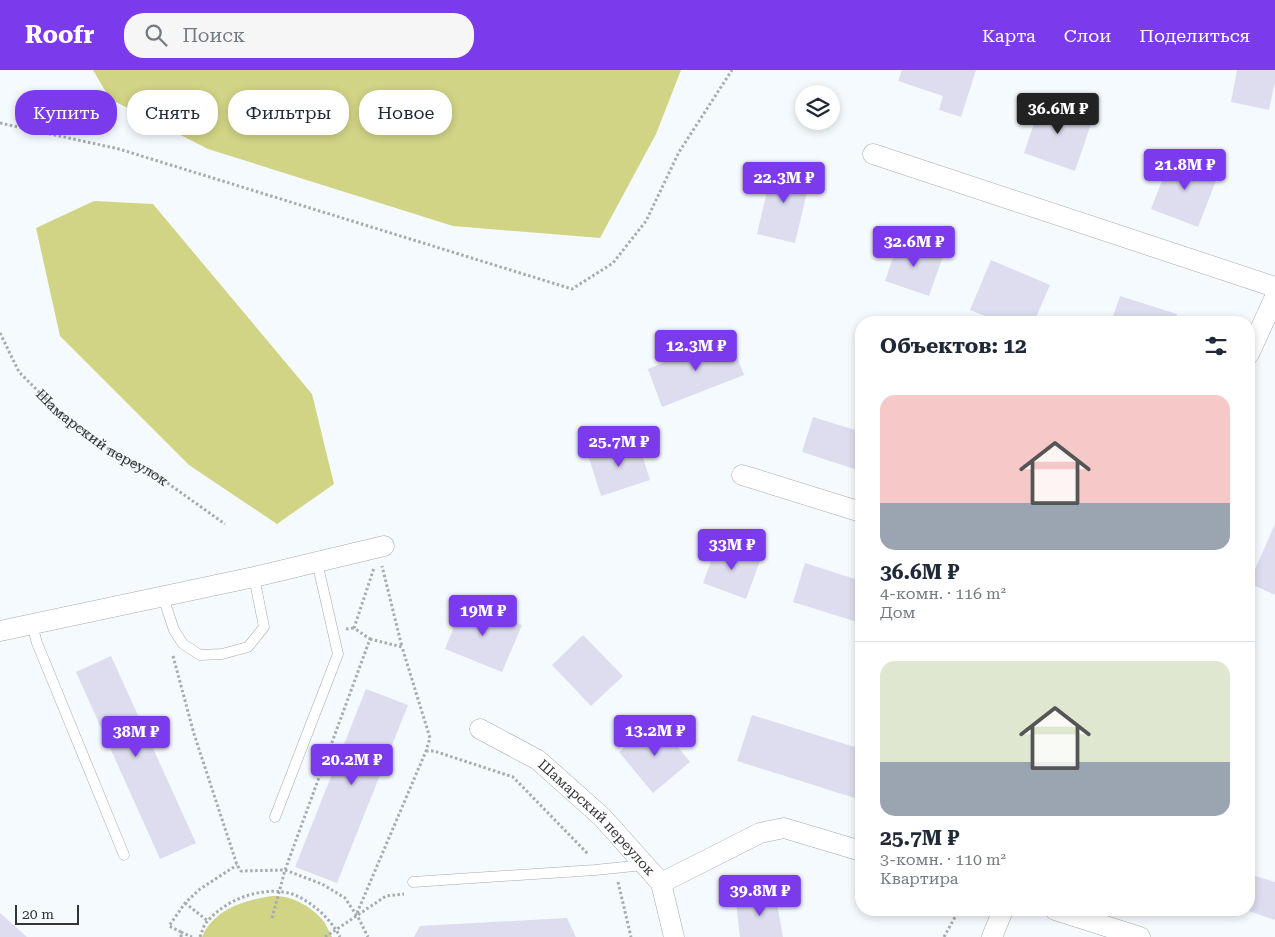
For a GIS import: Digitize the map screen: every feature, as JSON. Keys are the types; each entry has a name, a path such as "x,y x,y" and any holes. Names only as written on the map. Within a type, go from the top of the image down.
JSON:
{"street":[{"path":"874,154 1275,287"},
{"path":"1255,341 1275,297"},
{"path":"742,475 855,510"},
{"path":"0,631 317,562 383,554"},
{"name":"Шамарский переулок","path":"480,729 538,760 602,817 661,883 674,937"},
{"path":"661,883 760,833 784,828 855,849"},
{"path":"992,937 1001,916"},
{"path":"1074,916 1140,937"}],"lane":[{"path":"275,817 338,654 317,562"},
{"path":"163,597 174,630 183,644 200,655 222,654 248,647 264,627 254,577"},
{"path":"32,625 37,644 124,855"},
{"path":"413,882 644,865"}],"path":[{"path":"0,123 119,149 572,290 613,264 646,221 679,152 732,70"},
{"name":"Шамарский переулок","path":"0,333 19,372 59,412 111,451 152,472 225,524"},
{"path":"357,915 430,738 402,648 383,554"},
{"path":"370,639 402,648"},
{"path":"172,654 194,734 237,865 241,871 285,870 322,884 345,898 357,915 368,937"},
{"path":"426,751 434,751 513,776 591,857 594,870"},
{"path":"192,937 169,926 185,903 200,889 237,865"},
{"path":"617,878 631,937"},
{"path":"200,937 208,921 223,908 255,894 278,892 294,895 307,902 323,914 336,929 340,937"},
{"path":"325,937 386,896 406,894"},
{"path":"185,903 208,921"},
{"path":"944,937 956,916"},
{"path":"180,937 181,932"}],"green space":[{"path":"93,70 681,70 656,134 600,238 453,226 208,149 181,135 218,135 218,90 127,90 127,108 117,103 117,90 105,90"},
{"path":"94,201 153,204 312,394 334,484 277,524 189,465 60,336 36,228"},
{"path":"272,896 293,899 312,910 322,919 332,937 202,937 207,927 222,913 241,903"}],"building":[{"path":"902,70 976,70 961,117 939,110 943,96 898,81"},
{"path":"1237,70 1275,70 1275,82 1269,110 1231,102"},
{"path":"1042,100 1093,118 1075,171 1024,153"},
{"path":"1172,155 1219,173 1198,227 1151,209"},
{"path":"773,166 811,175 795,243 757,234"},
{"path":"899,240 943,256 929,296 885,281"},
{"path":"991,260 1050,285 1037,316 985,316 970,310"},
{"path":"1120,296 1177,314 1176,316 1113,316"},
{"path":"729,336 744,375 662,407 648,369"},
{"path":"813,417 855,430 855,469 802,452"},
{"path":"637,439 650,480 601,496 588,455"},
{"path":"1275,524 1275,595 1255,586 1255,569"},
{"path":"718,542 761,558 746,599 703,583"},
{"path":"805,563 855,579 855,621 793,602"},
{"path":"464,602 522,625 502,672 445,649"},
{"path":"583,635 623,676 591,706 552,665"},
{"path":"111,656 196,843 160,859 76,672"},
{"path":"366,689 408,705 337,883 295,867"},
{"path":"752,715 855,747 855,798 737,761"},
{"path":"657,721 690,762 653,793 619,752"},
{"path":"1255,876 1275,882 1275,920 1255,913"},
{"path":"775,892 783,937 740,937 736,903"},
{"path":"0,913 27,937 0,937"},
{"path":"567,918 576,937 414,937 420,926"}]}
